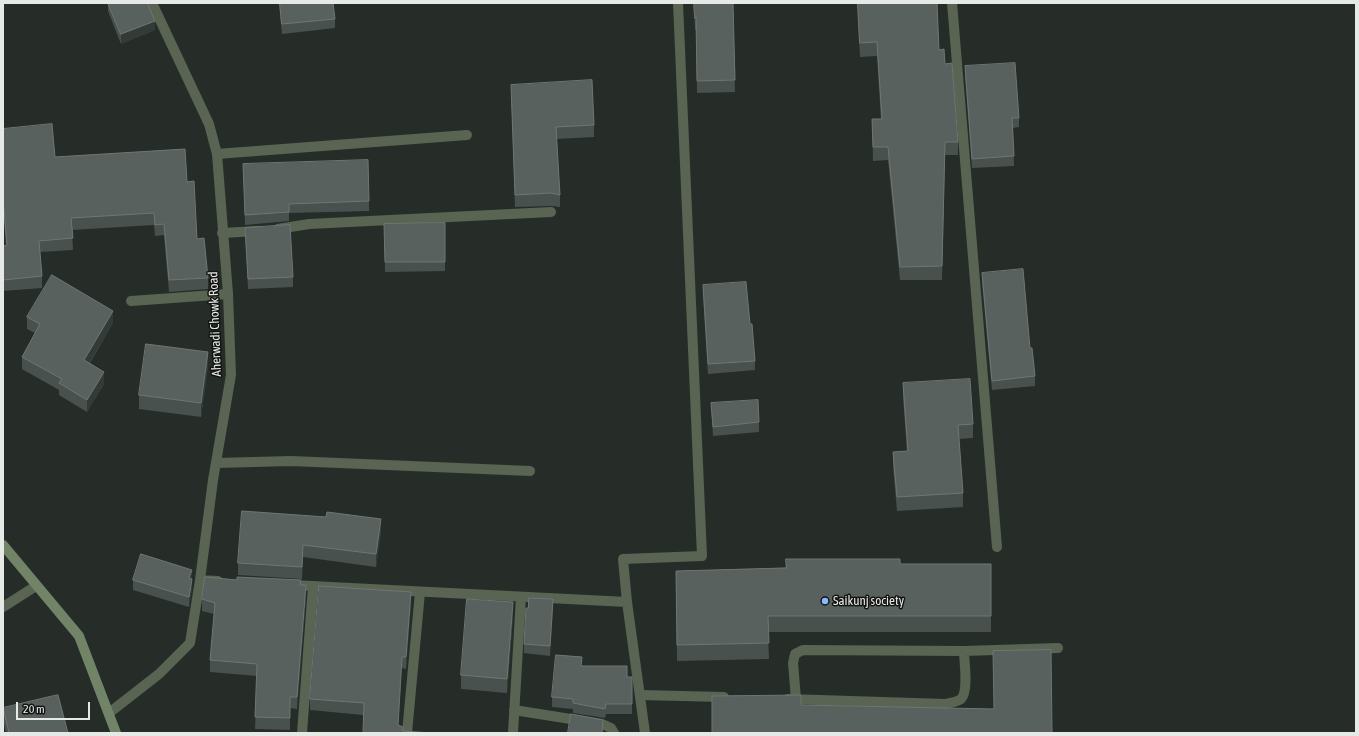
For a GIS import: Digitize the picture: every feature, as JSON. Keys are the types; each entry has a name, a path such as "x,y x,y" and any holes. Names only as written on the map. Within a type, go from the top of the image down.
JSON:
{"street":[{"name":"Aherwadi Chowk Road","path":"109,713 159,674 190,643 213,480 231,375 228,294 222,233 217,154 209,124 152,3"},
{"path":"645,733 627,602 623,559 702,556 678,3"},
{"path":"952,3 997,546"},
{"path":"217,154 467,135"},
{"path":"222,233 284,229 309,224 551,212"},
{"path":"131,301 228,294"},
{"path":"216,463 291,461 530,471"},
{"path":"3,546 79,636 116,733"},
{"path":"200,580 230,582"},
{"path":"283,584 627,602"},
{"path":"3,607 36,586"},
{"path":"302,733 313,586"},
{"path":"407,733 420,592"},
{"path":"512,733 521,597"},
{"path":"796,699 793,663 796,654 803,650 964,651 1058,648"},
{"path":"775,699 945,704 955,702 961,699 965,692 964,651"},
{"path":"640,695 732,698"},
{"path":"514,710 602,724 611,728 614,733"}],"building":[{"path":"108,3 147,3 155,21 121,34"},
{"path":"280,3 333,3 335,19 282,24"},
{"path":"694,3 733,3 735,80 697,81 696,17 695,18"},
{"path":"858,3 937,3 939,50 944,49 945,64 952,63 958,142 945,142 942,266 900,267 888,147 873,147 872,119 882,119 877,42 860,43"},
{"path":"1015,63 1019,118 1012,118 1014,156 972,159 965,66"},
{"path":"592,80 594,125 556,127 560,195 551,193 515,195 511,85"},
{"path":"52,124 55,157 185,149 187,182 194,181 197,239 204,238 208,278 169,280 164,224 155,225 154,213 71,218 73,238 39,241 42,276 3,280 3,246 7,245 3,198 3,129"},
{"path":"368,160 369,201 289,204 289,212 245,215 243,164"},
{"path":"445,223 445,262 385,262 384,224"},
{"path":"290,225 293,277 248,279 245,228"},
{"path":"1023,269 1030,348 1032,348 1035,376 992,381 982,273"},
{"path":"52,275 113,311 84,360 104,372 87,400 59,383 62,379 22,357 40,324 27,317"},
{"path":"746,282 750,324 752,324 755,361 708,364 703,285"},
{"path":"146,344 208,352 201,403 139,395"},
{"path":"970,379 973,424 958,425 963,493 897,497 893,452 908,451 903,383"},
{"path":"758,400 759,422 713,427 711,403"},
{"path":"242,511 326,517 327,512 381,519 376,554 303,545 302,567 238,563"},
{"path":"141,554 192,570 189,578 192,579 189,597 133,580"},
{"path":"786,559 900,559 900,564 991,564 991,616 768,616 769,643 677,645 676,571 786,568"},
{"path":"205,577 237,580 237,577 301,580 300,585 306,585 297,697 290,697 290,718 255,717 257,664 210,660 215,603 202,599"},
{"path":"319,586 411,592 406,657 402,657 398,725 403,727 403,731 431,733 363,733 364,703 310,699"},
{"path":"529,598 553,599 550,646 524,644 526,608 528,608"},
{"path":"467,599 513,602 507,679 461,675"},
{"path":"1051,650 1052,733 712,733 712,696 801,695 801,705 994,709 993,651"},
{"path":"556,655 582,657 581,666 627,666 627,677 632,677 632,704 606,704 605,709 573,703 573,699 552,697"},
{"path":"58,695 68,733 9,733 3,708"},
{"path":"571,714 603,720 602,733 568,733"}],"place":[{"name":"Saikunj society","path":"825,601"}]}
